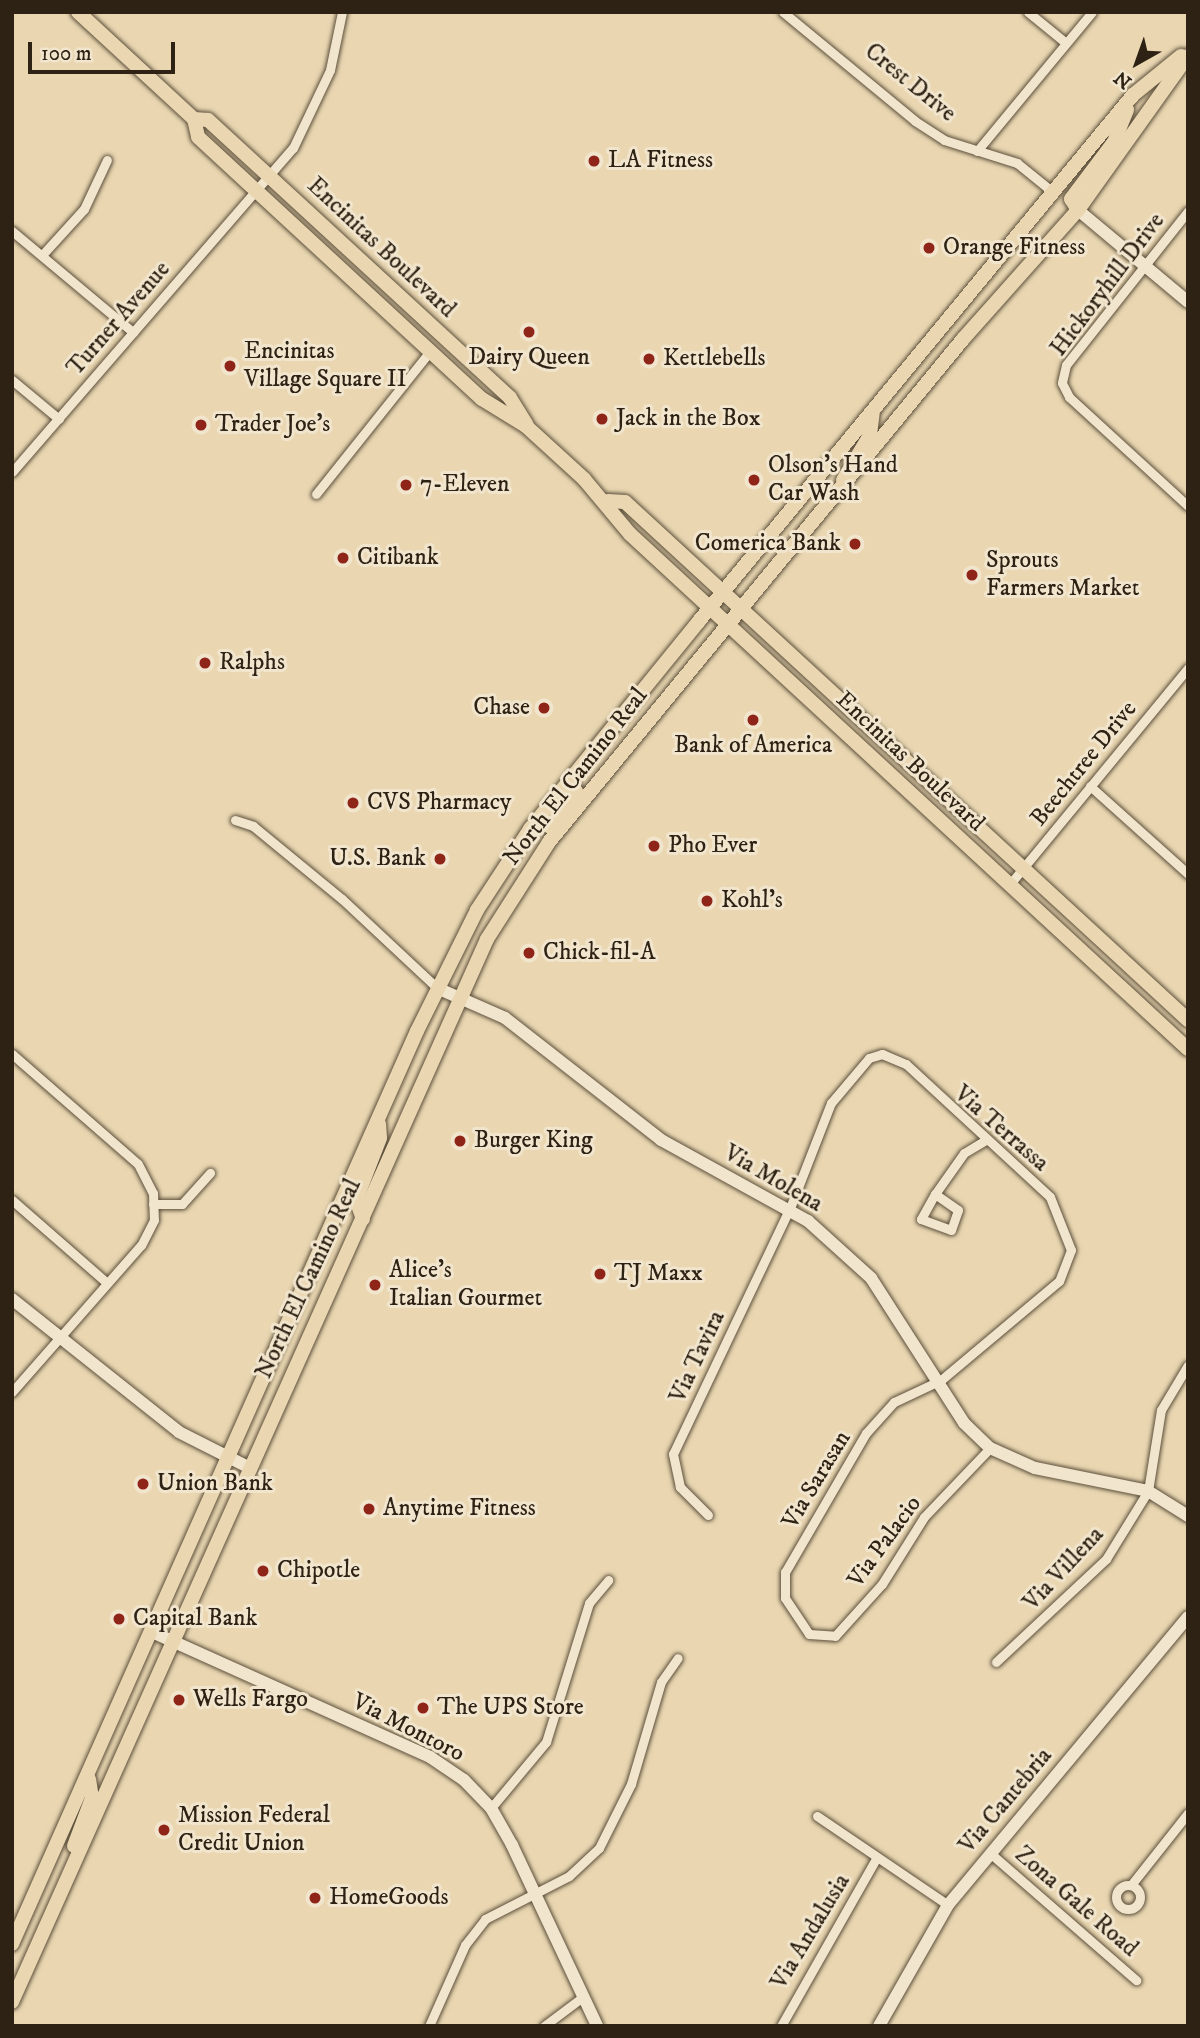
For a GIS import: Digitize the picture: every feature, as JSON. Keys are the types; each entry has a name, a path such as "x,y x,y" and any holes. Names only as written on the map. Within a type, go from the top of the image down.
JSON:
{"main road":[{"name":"Encinitas Boulevard","path":"78,12 194,119 198,137 482,399 526,426 608,501 630,534 1188,1049"},
{"name":"North El Camino Real","path":"12,1944 89,1777 228,1456 437,988 514,854 570,779 709,608 1133,96 1188,51"},
{"name":"North El Camino Real","path":"12,2002 171,1640 363,1219 480,953 549,842 842,486 1078,210 1188,56"},
{"path":"1078,210 1071,198 1114,142 1133,96"},
{"name":"Encinitas Boulevard","path":"194,119 208,120 510,398 526,426"},
{"path":"842,486 844,468 875,424 873,411"},
{"name":"Encinitas Boulevard","path":"608,501 625,502 1188,1020"},
{"path":"878,765 904,775 940,808 951,803"},
{"path":"549,842 548,831 576,792 570,779"},
{"path":"480,953 483,934 519,875 514,854"},
{"path":"363,1219 356,1200 380,1138 378,1119"},
{"path":"76,1859 73,1847 92,1798 89,1777"}],"street":[{"path":"342,13 349,12"},
{"path":"1028,12 1066,43"},
{"path":"977,151 1091,12"},
{"name":"Turner Avenue","path":"12,472 292,148 330,70 342,13"},
{"name":"Crest Drive","path":"786,13 915,121 977,151 1017,163 1053,192"},
{"path":"43,254 84,209 107,160"},
{"path":"1078,210 1188,302"},
{"name":"Hickoryhill Drive","path":"1188,211 1142,265 1066,365 1062,383 1069,397 1188,506"},
{"path":"12,231 43,254 133,332"},
{"path":"316,494 430,351"},
{"path":"12,380 59,419"},
{"name":"Beechtree Drive","path":"1010,884 1188,668"},
{"path":"1090,786 1185,872"},
{"path":"235,820 253,825 342,899 437,988"},
{"name":"Via Molena","path":"437,988 505,1018 661,1140 790,1208 871,1278 942,1380 964,1423 990,1448 1035,1468 1148,1491 1188,1516"},
{"path":"12,1054 138,1164 153,1204 149,1233 12,1392"},
{"name":"Via Terrassa","path":"790,1208 831,1103 869,1058 895,1056 1049,1197 1070,1240 1067,1271 942,1380"},
{"path":"935,1194 958,1210 951,1230 921,1219 935,1194 964,1153 987,1139"},
{"path":"153,1204 182,1204 210,1173"},
{"path":"12,1200 107,1283"},
{"name":"Via Tavira","path":"708,1515 680,1487 673,1454 790,1208"},
{"path":"12,1299 179,1432 250,1468"},
{"path":"1148,1491 1161,1410 1188,1365"},
{"name":"Via Sarasan","path":"806,1629 785,1598 785,1572 866,1433 894,1402 942,1380"},
{"name":"Via Palacio","path":"806,1629 821,1639 835,1636 883,1584 924,1517 990,1448"},
{"name":"Via Villena","path":"996,1662 1106,1559 1148,1491"},
{"path":"491,1808 545,1742 589,1603 608,1580"},
{"name":"Via Cantebria","path":"879,2026 948,1905 1188,1617"},
{"name":"Via Montoro","path":"152,1632 430,1757 491,1808 534,1892 580,1999 597,2026"},
{"path":"429,2026 475,1930 499,1909 569,1877 599,1849 631,1784 660,1682 677,1658"},
{"path":"1131,1885 1188,1813"},
{"path":"817,1816 876,1859 948,1905"},
{"name":"Zona Gale Road","path":"990,1853 1136,1980"},
{"name":"Via Andalusia","path":"781,2026 876,1859"},
{"path":"544,2026 580,1999"}],"place":[{"name":"LA Fitness","path":"594,161"},
{"name":"Orange Fitness","path":"929,248"},
{"name":"Dairy Queen","path":"529,332"},
{"name":"Kettlebells","path":"649,359"},
{"name":"Encinitas Village Square II","path":"230,366"},
{"name":"Jack in the Box","path":"602,419"},
{"name":"Trader Joe's","path":"201,425"},
{"name":"Olson's Hand Car Wash","path":"754,480"},
{"name":"7-Eleven","path":"406,485"},
{"name":"Comerica Bank","path":"855,544"},
{"name":"Citibank","path":"343,558"},
{"name":"Sprouts Farmers Market","path":"972,575"},
{"name":"Ralphs","path":"205,663"},
{"name":"Chase","path":"544,708"},
{"name":"Bank of America","path":"753,720"},
{"name":"CVS Pharmacy","path":"353,803"},
{"name":"Pho Ever","path":"654,846"},
{"name":"U.S. Bank","path":"440,859"},
{"name":"Kohl's","path":"707,901"},
{"name":"Chick-fil-A","path":"529,953"},
{"name":"Burger King","path":"460,1141"},
{"name":"TJ Maxx","path":"600,1274"},
{"name":"Alice's Italian Gourmet","path":"375,1285"},
{"name":"Union Bank","path":"143,1484"},
{"name":"Anytime Fitness","path":"369,1509"},
{"name":"Chipotle","path":"263,1571"},
{"name":"Capital Bank","path":"119,1619"},
{"name":"Wells Fargo","path":"179,1700"},
{"name":"The UPS Store","path":"423,1708"},
{"name":"Mission Federal Credit Union","path":"164,1830"},
{"name":"HomeGoods","path":"315,1898"}]}
